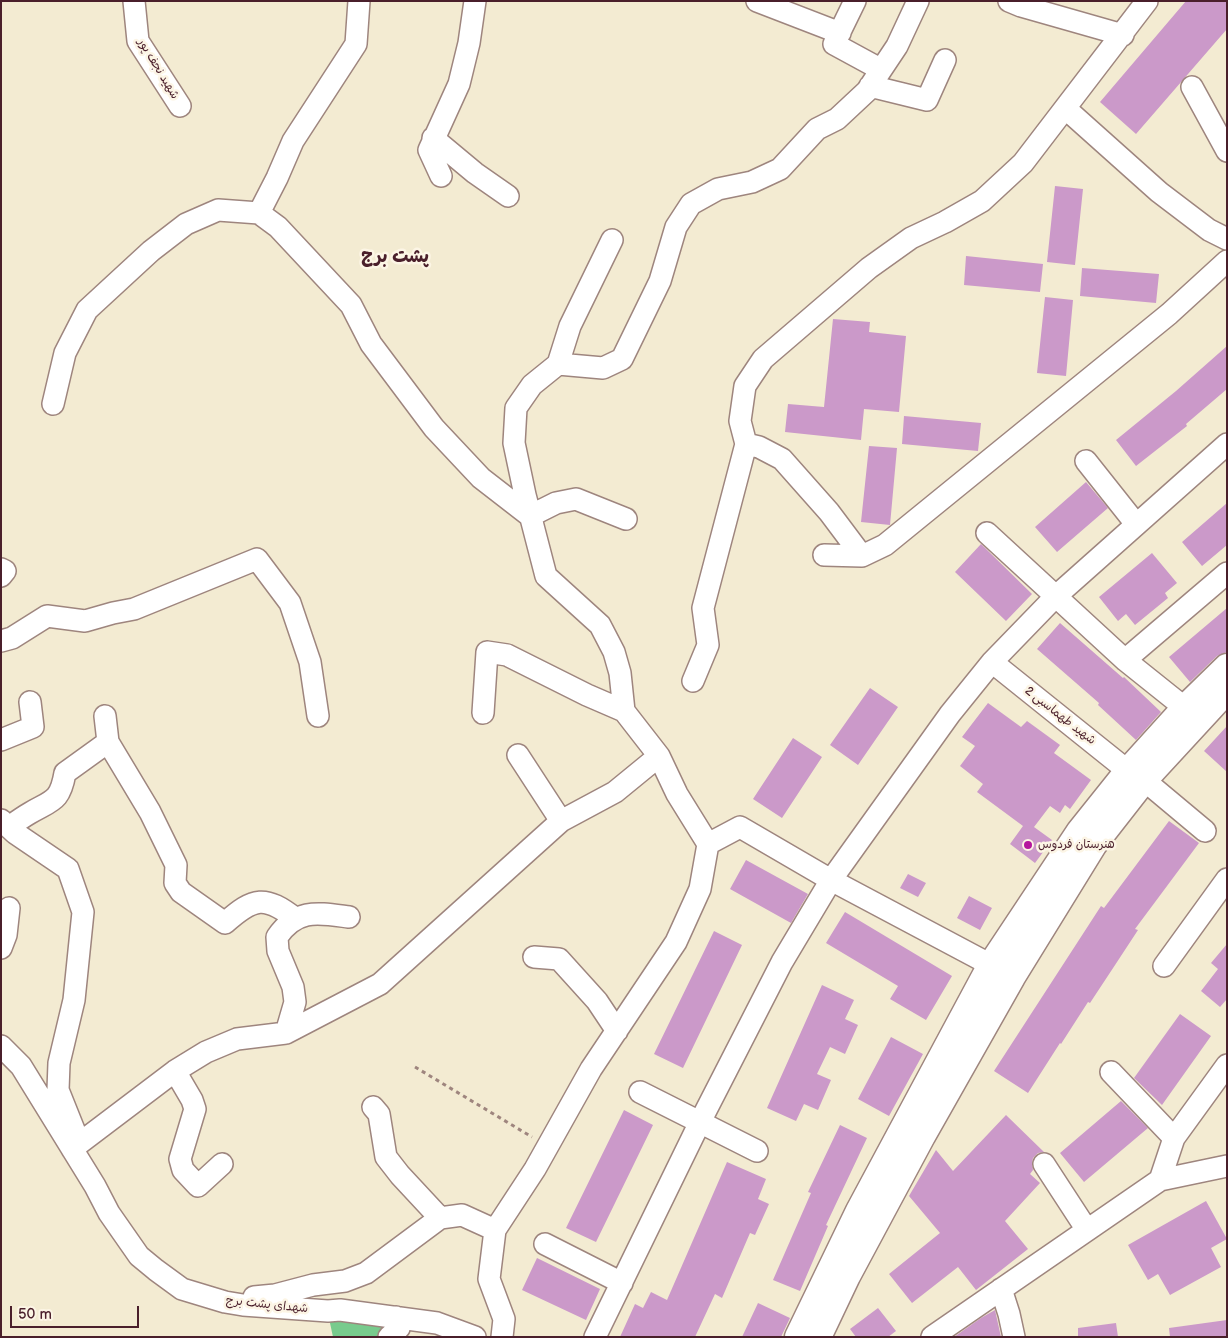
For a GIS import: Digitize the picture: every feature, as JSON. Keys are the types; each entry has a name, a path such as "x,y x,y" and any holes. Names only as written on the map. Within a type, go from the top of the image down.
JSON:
{"main road":[{"path":"818,1337 846,1276 917,1145 1012,977 1136,775 1185,708 1225,677"},
{"path":"798,1337 859,1211 991,965 1080,832 1136,775 1225,677"}],"street":[{"name":"شهید نجف پور","path":"134,1 138,41 180,106"},
{"path":"260,213 293,142 356,44 359,1"},
{"path":"441,176 429,150 459,84 469,43 476,1"},
{"path":"757,1 840,33"},
{"path":"855,1 834,44 875,78 927,100 945,60"},
{"path":"558,364 603,368 622,359 660,281 676,227 691,204 718,189 752,182 780,169 817,129 837,119 875,78 897,46 918,1"},
{"path":"1009,1 1123,35"},
{"path":"694,681 708,645 703,608 746,444 740,421 745,386 764,359 869,268 911,238 945,222 982,201 1022,163 1123,35 1147,1"},
{"path":"1192,87 1227,151"},
{"path":"1065,108 1159,192 1209,230 1227,239"},
{"path":"433,138 474,174 508,196"},
{"path":"53,404 65,353 87,310 94,303 151,251 186,224 218,210 260,213 278,226 351,306 371,344 434,428 481,478 530,516"},
{"path":"612,240 570,326 558,364 532,385 516,408 514,443 530,516 546,576 600,625 614,652 620,673 624,711"},
{"path":"824,555 862,556 885,545 1169,314 1227,261"},
{"path":"746,444 758,447 782,459 829,512 862,556"},
{"path":"595,1337 700,1122 782,962 831,880 950,714 992,662 1055,597 1227,444"},
{"path":"1086,461 1136,524"},
{"path":"530,516 556,503 576,499 626,519"},
{"path":"987,533 1125,660 1185,708"},
{"path":"1,641 12,638 47,616 85,621 134,609 257,559 290,602 310,662 318,716"},
{"path":"1,569 5,570 1,576"},
{"path":"1125,660 1227,572"},
{"path":"483,713 487,652 508,655 586,695 624,711 659,756 677,794 708,844 700,888 676,942 591,1069 535,1169 495,1230 489,1279 504,1319 502,1337"},
{"name":"شهید طهماسبی 2","path":"992,662 1205,831"},
{"path":"1,740 33,726 30,702"},
{"path":"105,716 108,742 155,821 176,865 175,883 181,892 225,923 251,904 263,902 273,903 296,918"},
{"path":"108,742 65,773 63,786 53,801 5,823 15,833 68,868 83,912 74,1000 59,1063 58,1090 74,1142 175,1071 206,1052 236,1039 286,1033 380,984 561,822 615,792 659,756"},
{"path":"518,755 561,822"},
{"path":"708,844 740,828 831,880 991,965"},
{"path":"1164,966 1227,880"},
{"path":"1,948 6,936 9,908"},
{"path":"286,1033 295,1002 293,987 278,951 277,936 285,925 296,918 318,912 349,917"},
{"path":"534,957 559,959 597,1001 617,1031"},
{"name":"شهدای پشت برج","path":"1,1046 21,1066 74,1142 109,1213 140,1256 182,1289 225,1302 328,1311 340,1310 399,1325 437,1323 476,1337"},
{"path":"1160,1180 1174,1138 1227,1065"},
{"path":"175,1071 192,1100 195,1110 180,1159 183,1170 198,1186 222,1164"},
{"path":"1111,1072 1174,1138"},
{"path":"640,1092 758,1151"},
{"path":"373,1107 380,1114 386,1157 440,1218"},
{"path":"1044,1164 1087,1230"},
{"path":"932,1337 1160,1180 1227,1166"},
{"path":"162,1275 256,1297 275,1295 313,1285 345,1281 366,1273 440,1218 462,1215 495,1230"},
{"path":"545,1244 622,1283"},
{"path":"1001,1289 1014,1337"}],"path":[{"path":"415,1067 548,1146"}],"green space":[{"path":"332,1320 393,1321 382,1337 333,1337 330,1323"}],"building":[{"path":"1186,1 1227,1 1227,29 1136,134 1100,102"},
{"path":"1055,186 1083,189 1075,265 1047,262"},
{"path":"966,256 1043,264 1040,292 964,285"},
{"path":"1082,268 1159,274 1156,303 1080,296"},
{"path":"1045,297 1073,300 1066,376 1037,373"},
{"path":"833,319 870,322 869,332 906,336 899,412 864,409 861,440 785,432 788,404 824,407"},
{"path":"1227,346 1227,389 1186,424 1187,426 1136,466 1116,440"},
{"path":"904,416 981,423 978,451 902,444"},
{"path":"869,446 897,448 890,525 861,522"},
{"path":"1086,482 1108,508 1057,552 1035,527"},
{"path":"1227,503 1227,545 1202,566 1182,542"},
{"path":"981,544 1032,594 1006,621 955,572"},
{"path":"1152,553 1177,583 1165,593 1168,598 1135,625 1126,614 1118,621 1099,597"},
{"path":"1227,608 1227,652 1217,656 1190,682 1169,657"},
{"path":"1060,623 1124,677 1161,712 1136,740 1098,705 1099,703 1037,649"},
{"path":"870,688 898,707 858,765 830,745"},
{"path":"988,703 1021,727 1027,721 1060,745 1054,753 1091,780 1070,809 1065,805 1060,813 1050,806 1034,827 1052,840 1035,863 1010,844 1023,826 977,792 983,784 960,766 975,746 962,737"},
{"path":"1227,726 1227,772 1204,751"},
{"path":"793,738 822,757 782,818 753,799"},
{"path":"1169,821 1199,843 1135,929 1138,930 1028,1093 994,1071 1101,906 1104,908"},
{"path":"746,860 808,894 791,923 730,889"},
{"path":"908,874 926,883 918,897 900,888"},
{"path":"969,896 992,908 980,930 957,918"},
{"path":"845,912 952,976 926,1020 890,999 898,986 826,943"},
{"path":"714,931 742,945 683,1068 654,1054"},
{"path":"1227,944 1227,999 1220,1007 1201,991 1218,969 1211,963"},
{"path":"822,985 854,1000 845,1019 858,1025 845,1054 830,1047 817,1074 831,1080 818,1110 804,1104 796,1121 767,1108"},
{"path":"1180,1014 1211,1036 1162,1105 1134,1078"},
{"path":"891,1037 923,1054 889,1116 858,1099"},
{"path":"1121,1101 1148,1128 1084,1182 1060,1153"},
{"path":"624,1110 653,1125 596,1242 566,1228"},
{"path":"1006,1115 1044,1152 1038,1153 1033,1158 1033,1170 1030,1174 1040,1183 1005,1221 1028,1249 976,1290 958,1267 912,1303 889,1274 940,1233 909,1196 936,1150 953,1171"},
{"path":"840,1125 867,1138 826,1225 828,1226 800,1291 773,1280 811,1193 808,1192"},
{"path":"727,1162 766,1179 758,1199 769,1204 755,1235 750,1233 722,1298 715,1294 695,1337 620,1337 635,1304 643,1308 651,1292 667,1300"},
{"path":"1206,1201 1227,1239 1211,1248 1221,1267 1170,1295 1158,1274 1148,1280 1128,1245"},
{"path":"537,1258 600,1289 586,1320 522,1290"},
{"path":"758,1303 790,1318 781,1337 742,1337"},
{"path":"878,1308 896,1331 888,1337 856,1337 850,1329"},
{"path":"995,1310 1001,1337 954,1337 981,1318"},
{"path":"1227,1320 1227,1337 1170,1337 1169,1328"},
{"path":"1116,1323 1118,1337 1078,1337 1078,1328"}],"place":[{"name":"هنرستان فردوس","path":"1028,845"}],"district":[{"name":"پشت برج","path":"395,257"}]}
